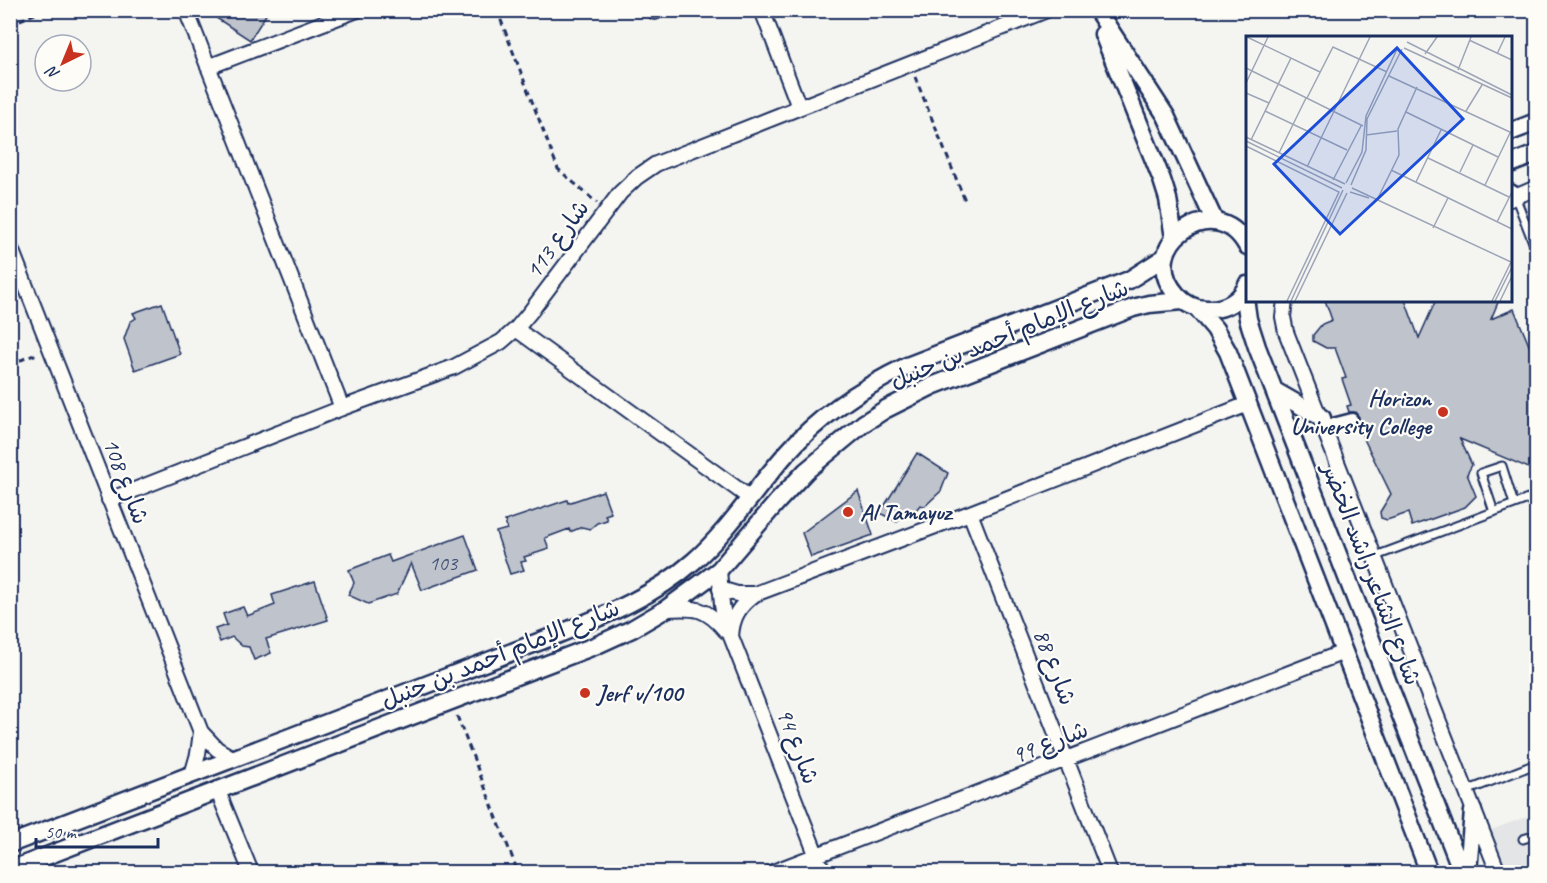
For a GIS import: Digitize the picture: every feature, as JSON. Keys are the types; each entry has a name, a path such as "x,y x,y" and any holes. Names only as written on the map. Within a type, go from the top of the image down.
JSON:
{"street":[{"path":"186,10 342,408"},
{"path":"208,68 357,10"},
{"path":"762,10 799,107"},
{"name":"شارع 113","path":"109,500 471,360 501,342 516,329 605,210 637,177 656,164 1047,10"},
{"path":"1095,10 1166,116 1215,222"},
{"path":"1095,10 1162,180 1168,199 1174,238"},
{"path":"1511,131 1536,122"},
{"path":"1511,163 1536,154"},
{"path":"1511,196 1536,188"},
{"path":"1241,230 1215,222 1192,225 1174,238 1165,257 1165,273 1171,289 1190,305 1222,340 1430,873"},
{"name":"شارع 108","path":"10,246 201,732 217,749 234,759"},
{"name":"شارع الإمام أحمد بن حنبل","path":"10,844 554,636 641,599 669,581 695,560 720,535 787,453 825,415 878,380 907,366 1129,280 1165,257"},
{"name":"شارع الإمام أحمد بن حنبل","path":"10,870 597,645 632,629 666,609 719,570 777,501 806,471 843,438 886,409 932,387 1133,308 1149,304 1218,308 1228,305 1246,288"},
{"name":"شارع الشاعر راشد الخضر","path":"1248,302 1252,333 1462,873"},
{"path":"1285,302 1283,317 1287,332 1498,873"},
{"path":"516,329 750,498"},
{"path":"1275,391 1323,422 1352,419"},
{"path":"731,637 736,612 755,594 1248,404"},
{"name":"شارع 88","path":"970,513 1110,873"},
{"name":"شارع 94","path":"719,570 722,605 731,637 823,873"},
{"path":"720,589 737,594 755,594"},
{"name":"شارع 94","path":"666,609 702,610 718,621 731,637"},
{"name":"شارع 99","path":"773,873 1344,652"},
{"path":"192,775 201,732"},
{"path":"217,789 251,873"},
{"path":"1468,873 1473,812"}],"lane":[{"path":"1511,196 1536,250"},
{"path":"1494,512 1481,473 1502,466 1514,504"},
{"path":"1373,557 1536,496"},
{"path":"1465,791 1536,764"},
{"path":"1523,839 1536,835"}],"path":[{"path":"10,24 45,10"},
{"path":"497,10 558,169 605,210"},
{"path":"910,64 966,204"},
{"path":"10,364 50,349"},
{"path":"451,700 518,873"}],"shaded area":[{"path":"1536,813 1536,872 1507,872 1491,830"}],"building":[{"path":"204,10 269,10 250,40"},
{"name":"Horizon University College","path":"1326,302 1406,302 1419,338 1435,302 1498,302 1491,319 1514,309 1536,362 1536,471 1460,439 1472,465 1467,474 1476,496 1465,507 1412,526 1408,513 1387,520 1381,518 1380,512 1391,494 1361,433 1358,433 1355,426 1359,422 1359,417 1355,412 1349,412 1347,406 1351,405 1342,379 1346,378 1335,348 1326,348 1313,341 1313,335 1322,324 1332,320"},
{"path":"162,303 180,354 135,370 124,339 130,322 136,318 133,313"},
{"path":"917,453 948,473 941,491 925,506 920,505 912,515 904,513 897,522 880,513"},
{"path":"603,491 611,513 605,515 607,520 597,523 590,529 582,527 570,532 569,529 545,538 549,549 524,557 526,561 521,562 524,570 510,574 496,532 507,529 505,521 567,500 568,503"},
{"name":"Al Tamayuz","path":"858,491 873,535 811,557 802,533"},
{"path":"465,535 478,570 422,590 411,563 397,594 368,604 348,595 354,583 349,570 388,555 391,562"},
{"path":"315,581 328,620 266,639 271,653 254,660 249,647 242,646 232,637 220,642 215,629 227,625 223,614 243,607 247,616 275,605 272,595"}],"place":[{"name":"Horizon University College","path":"1443,412"},
{"name":"Al Tamayuz","path":"848,512"},
{"name":"Jerf v/100","path":"585,693"}]}
